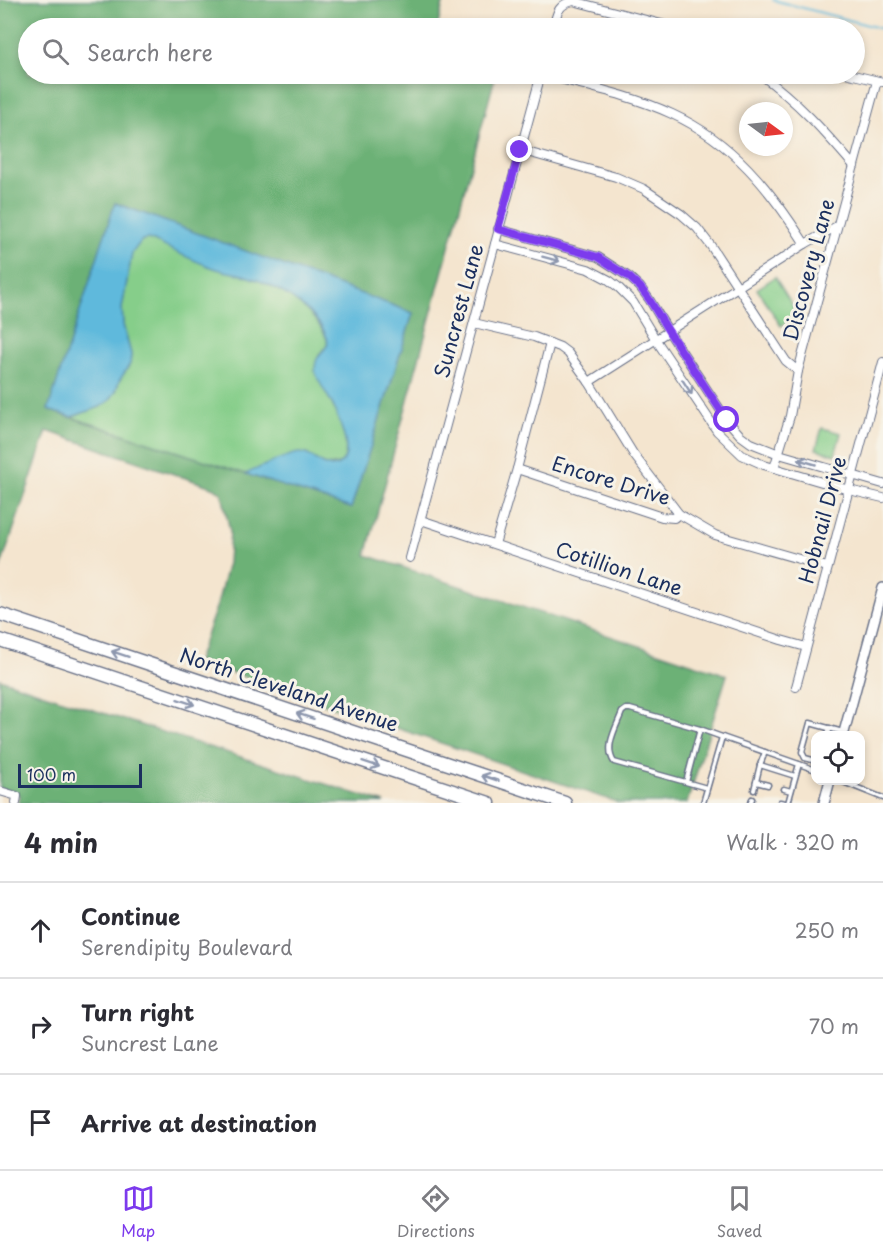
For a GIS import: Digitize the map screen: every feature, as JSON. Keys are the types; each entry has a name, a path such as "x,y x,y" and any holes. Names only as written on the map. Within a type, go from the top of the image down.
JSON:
{"main road":[{"name":"North Cleveland Avenue","path":"0,614 565,803"},
{"path":"0,638 31,651 489,803"}],"street":[{"path":"556,18 564,3 573,2 637,18"},
{"path":"865,78 880,81"},
{"name":"Discovery Lane","path":"774,468 790,416 798,371 837,226 880,81"},
{"name":"Suncrest Lane","path":"410,558 538,84"},
{"path":"577,84 645,103 673,115 708,135 734,155 764,185 805,244"},
{"path":"773,84 808,114 854,166"},
{"path":"520,150 616,177 657,196 681,214 711,246 786,361 798,371"},
{"path":"590,382 805,244 837,226"},
{"path":"498,229 586,253 609,263 629,277 649,299 732,428 751,443 778,454 883,484"},
{"path":"495,244 588,269 618,287 633,302 717,431 724,440 742,454 774,468 883,498"},
{"path":"474,322 550,343 568,352 590,382 634,455 679,513"},
{"path":"495,544 550,343"},
{"name":"Hobnail Drive","path":"795,687 883,362"},
{"name":"Encore Drive","path":"517,469 662,517 674,518 679,513 715,535 827,567"},
{"name":"Cotillion Lane","path":"421,520 806,647"},
{"path":"844,731 883,588"},
{"path":"824,803 829,785"},
{"path":"0,791 16,800"}],"lane":[{"path":"707,788 614,762 610,753 610,743 622,712 626,709 700,729 811,768"},
{"path":"811,760 805,758 802,752 810,723 836,731"},
{"path":"686,782 700,729"},
{"path":"705,803 722,736"},
{"path":"754,790 765,752"},
{"path":"808,767 811,763"},
{"path":"784,803 791,791 799,764"},
{"path":"760,765 795,776"},
{"path":"756,782 768,785"},
{"path":"850,785 882,798 879,803"},
{"path":"784,789 791,791"}],"green space":[{"path":"0,0 444,0 440,18 18,18 18,84 493,84 366,555 727,675 687,803 619,803 197,661 217,605 228,563 230,531 222,494 215,488 47,431 0,569","holes":["115,203 413,313 351,508 48,410"]},
{"path":"148,239 207,265 246,276 279,290 300,304 316,321 327,339 327,346 319,354 315,372 343,430 345,454 342,463 327,465 307,454 280,459 246,474 71,417 100,407 116,391 119,381 130,364 131,354 123,325 122,308 132,253 138,243"},
{"path":"775,277 798,314 781,326 757,289"},
{"path":"822,428 841,433 835,455 816,449"},
{"path":"0,679 385,803 18,803 20,795 0,789"}],"water":[{"path":"115,203 413,313 351,508 246,474 289,455 306,454 332,467 337,466 345,457 346,444 342,429 315,370 317,359 328,343 322,327 304,308 281,291 246,276 206,265 152,240 142,240 132,253 122,308 123,325 131,354 130,364 119,381 116,391 110,400 100,407 71,417 48,410"}],"waterway":[{"path":"773,0 841,18"},
{"path":"865,24 883,29"}],"route":[{"path":"520,150 498,229 598,257 629,277 649,299 727,420"}]}
